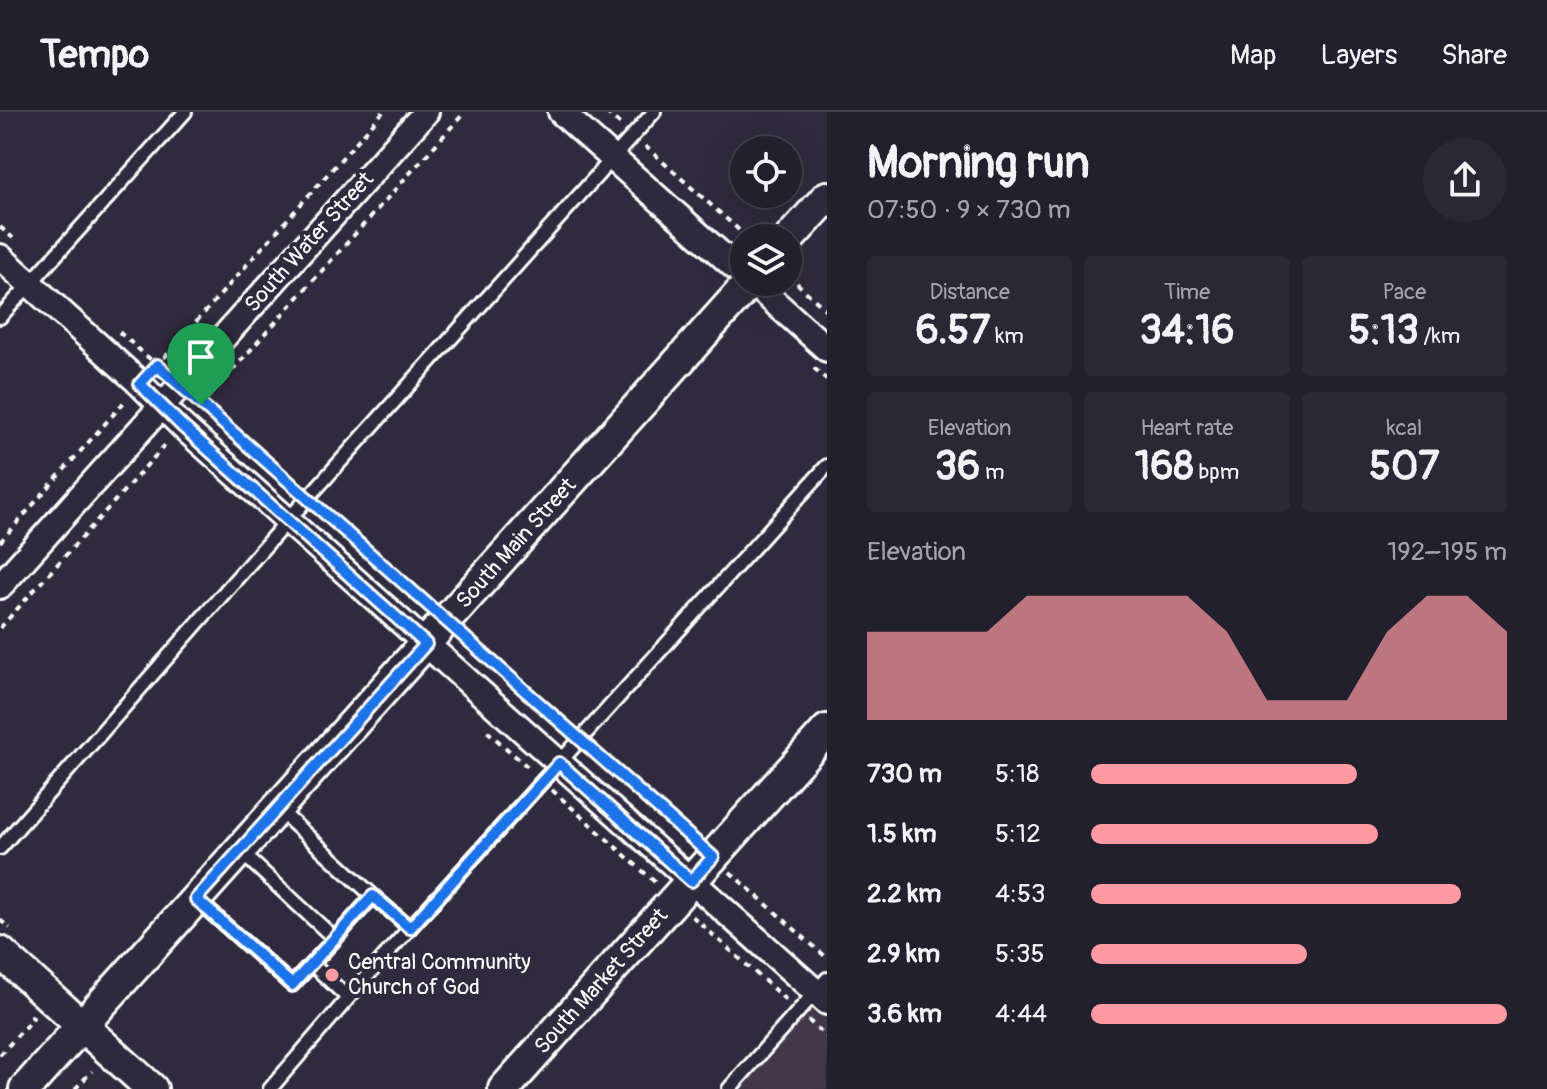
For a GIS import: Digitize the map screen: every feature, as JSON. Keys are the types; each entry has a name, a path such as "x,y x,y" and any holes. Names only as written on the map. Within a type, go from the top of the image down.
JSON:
{"street":[{"name":"South Water Street","path":"0,586 426,112"},
{"path":"561,112 730,262"},
{"path":"802,225 827,197"},
{"path":"0,257 38,276 182,426 288,520 436,633 559,763 691,881 823,991"},
{"name":"South Main Street","path":"25,1089 738,296"},
{"path":"767,296 827,349"},
{"name":"South Market Street","path":"504,1089 827,730"},
{"path":"0,952 152,1089"}],"lane":[{"path":"0,317 185,112"},
{"path":"0,848 307,498 654,112"},
{"path":"270,1089 410,928 827,466"},
{"path":"278,809 410,928"},
{"path":"240,851 335,939"},
{"path":"196,899 292,985 373,896"},
{"path":"312,964 348,998"},
{"path":"729,1089 823,991"}],"path":[{"path":"0,542 383,112"},
{"path":"0,628 465,112"},
{"path":"606,112 732,224"},
{"path":"0,227 38,276"},
{"path":"802,288 827,311"},
{"path":"112,326 307,498 436,633 580,740 827,958"},
{"path":"0,1055 33,1018 22,1008"},
{"path":"75,1089 92,1070 102,1080"}],"shaded area":[{"path":"805,997 827,1017 827,1089 722,1089"}],"place":[{"name":"Central Community Church of God","path":"332,975"}],"route":[{"path":"157,365 201,405 713,857 691,881 559,763 410,928 373,896 292,985 196,899 426,644 182,426 140,384 157,365"}]}
